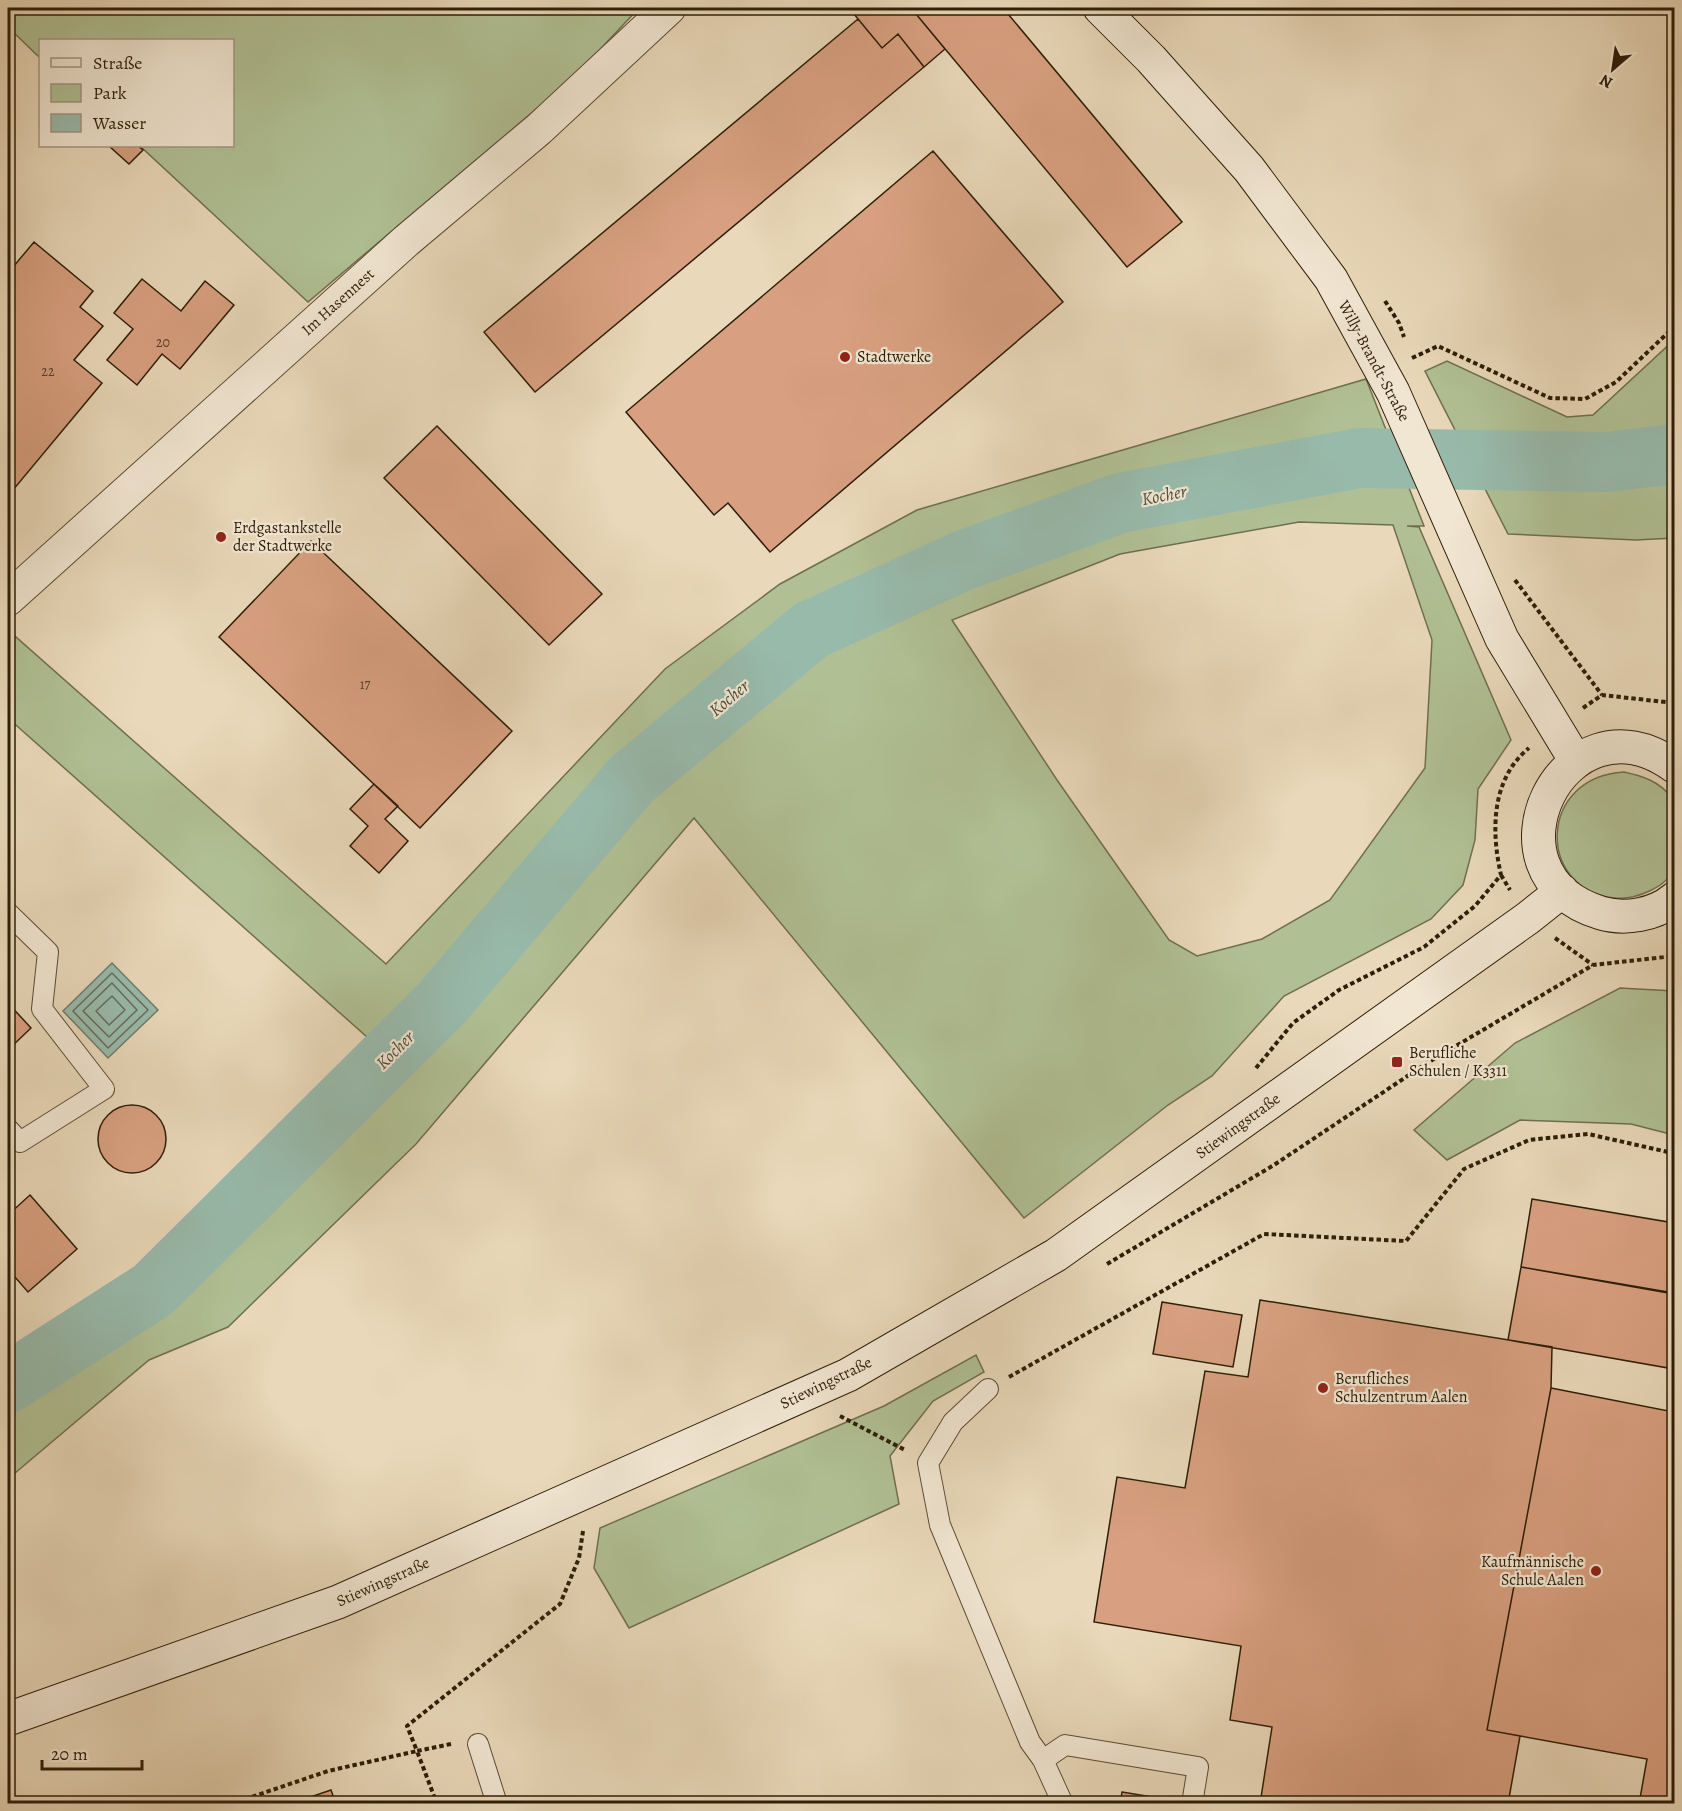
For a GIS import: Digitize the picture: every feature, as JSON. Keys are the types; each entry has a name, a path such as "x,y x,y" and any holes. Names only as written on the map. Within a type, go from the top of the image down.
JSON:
{"main road":[{"name":"Im Hasennest","path":"8,599 406,241 539,129 669,8"},
{"name":"Willy-Brandt-Straße","path":"1100,8 1151,59 1249,169 1331,279 1388,384 1502,639 1576,761"},
{"path":"1674,766 1660,756 1632,748 1603,750 1576,761 1557,778 1544,799 1539,823 1539,848 1548,871 1562,891 1585,908 1612,916 1641,915 1667,905 1674,899"},
{"name":"Stiewingstraße","path":"8,1719 338,1602 848,1375 1056,1255 1528,918 1562,891"}],"lane":[{"path":"8,913 48,952 42,1009 104,1089 20,1142 8,1129"},
{"path":"988,1389 953,1422 928,1463 940,1525 1030,1742 1043,1760 1063,1803"},
{"path":"478,1744 497,1803"},
{"path":"1043,1760 1065,1745 1198,1767 1192,1803"}],"path":[{"path":"1388,384 1437,346 1550,398 1585,399 1616,382 1674,327"},
{"path":"1509,572 1602,695"},
{"path":"1250,1076 1293,1023 1339,990 1424,946 1475,906 1501,875 1494,844 1495,809 1514,760 1554,727 1602,695 1674,704"},
{"path":"1274,1165 1427,1063 1593,965 1674,956"},
{"path":"988,1389 1264,1234 1406,1241 1464,1169 1529,1140 1588,1134 1674,1155"},
{"path":"839,1415 928,1463"},
{"path":"437,1803 407,1726 560,1604 579,1558 585,1520"},
{"path":"231,1803 328,1771 460,1742 478,1744"}],"green space":[{"path":"8,8 639,8 573,78 308,302 141,147 234,147 234,39 39,39 39,57 8,27"},
{"path":"1674,340 1674,538 1636,540 1508,534 1425,371 1447,361 1567,417 1593,415"},
{"path":"1366,379 1424,526 1407,526 1419,527 1511,740 1478,789 1475,840 1463,885 1431,919 1284,996 1212,1076 1168,1105 1024,1218 694,818 416,1144 228,1327 149,1360 8,1479 8,1362 147,1273 376,1045 8,718 8,630 386,964 665,669 780,584 917,510","holes":["1299,522 1393,525 1432,640 1425,768 1330,900 1262,939 1197,956 1169,940 1057,780 952,620 1120,554"]},
{"path":"1624,772 1650,780 1671,797 1675,808 1675,860 1671,873 1659,886 1632,897 1615,898 1589,890 1571,876 1560,856 1557,834 1562,812 1575,793 1595,779"},
{"path":"1620,988 1674,991 1674,1135 1631,1124 1520,1120 1447,1160 1414,1130 1515,1043"},
{"path":"976,1355 984,1372 933,1401 890,1456 899,1504 629,1628 594,1568 600,1528 884,1406"}],"water":[{"path":"112,963 158,1010 108,1058 63,1011"}],"building":[{"path":"849,8 911,8 945,49 924,67 898,34 882,48"},
{"path":"911,8 1003,8 1182,222 1127,267"},
{"path":"858,19 882,48 898,34 924,67 535,392 484,332"},
{"path":"110,147 139,147 143,150 129,164"},
{"name":"Stadtwerke","path":"933,151 1063,302 770,552 728,503 714,515 626,412"},
{"path":"34,242 93,291 80,307 103,326 74,360 102,383 8,496 8,273"},
{"path":"142,279 181,311 205,281 234,305 180,369 162,354 137,385 107,360 133,329 114,313"},
{"path":"437,426 602,594 549,645 384,478"},
{"path":"311,541 512,731 420,828 219,637"},
{"path":"374,784 398,806 385,819 408,841 379,873 350,846 368,826 350,809"},
{"path":"8,1003 31,1028 8,1050"},
{"path":"139,1105 151,1111 160,1120 166,1132 164,1152 156,1163 139,1173 125,1173 108,1163 100,1152 98,1132 108,1115 119,1107"},
{"path":"30,1195 77,1249 28,1292 8,1269 8,1215"},
{"path":"1532,1199 1674,1223 1674,1293 1521,1267"},
{"path":"1521,1267 1674,1294 1674,1369 1508,1340"},
{"path":"1260,1300 1552,1347 1551,1388 1487,1730 1520,1736 1508,1804 1260,1804 1272,1727 1230,1720 1241,1646 1094,1622 1117,1477 1185,1488 1205,1371 1248,1377"},
{"path":"1162,1302 1242,1315 1233,1367 1153,1354"},
{"name":"Kaufmännische Schule Aalen","path":"1551,1388 1674,1412 1674,1804 1639,1804 1647,1759 1487,1730"},
{"path":"331,1790 336,1804 290,1804"},
{"path":"1122,1792 1177,1801 1176,1804 1120,1804"}],"waterway":[{"name":"Kocher","path":"8,1383 153,1290 442,1003 631,780 811,630 962,561 1120,503 1359,458 1608,462 1674,454"}],"place":[{"name":"Stadtwerke","path":"845,357"},
{"name":"Erdgastankstelle der Stadtwerke","path":"221,537"},
{"name":"Berufliche Schulen / K3311","path":"1397,1062"},
{"name":"Berufliches Schulzentrum Aalen","path":"1323,1388"},
{"name":"Kaufmännische Schule Aalen","path":"1596,1571"}]}
